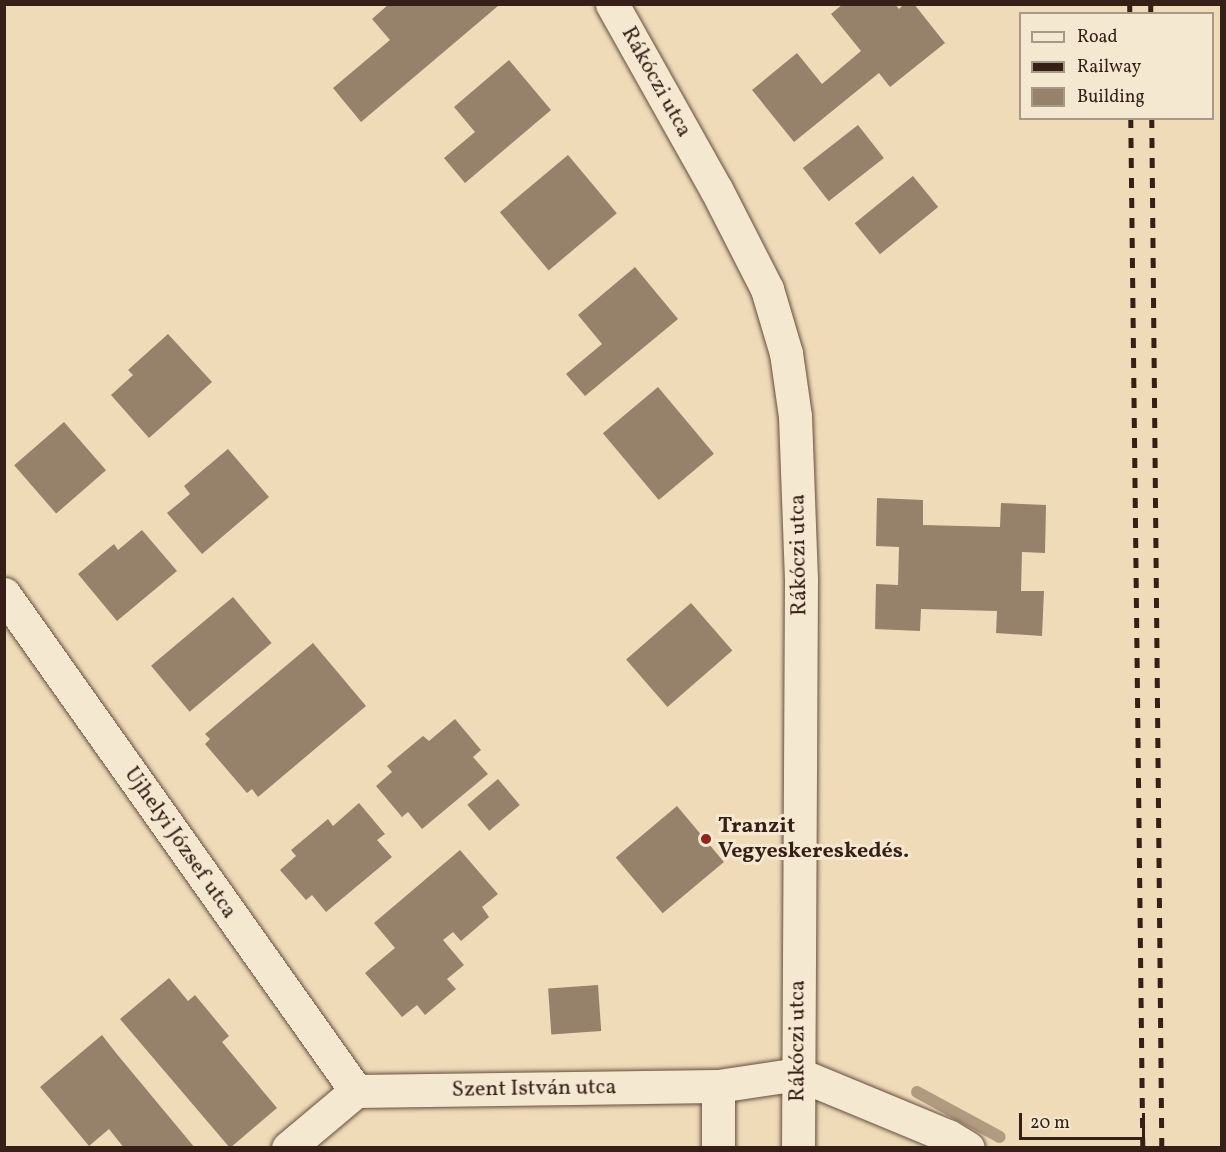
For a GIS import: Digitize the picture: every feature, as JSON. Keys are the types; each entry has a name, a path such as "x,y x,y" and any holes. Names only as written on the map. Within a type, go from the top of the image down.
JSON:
{"street":[{"name":"Rákóczi utca","path":"612,4 716,189 767,289 786,353 795,416 801,580 798,1148"},
{"name":"Ujhelyi József utca","path":"4,594 356,1091"},
{"name":"Szent István utca","path":"356,1091 718,1086 798,1074"},
{"path":"798,1074 948,1136 968,1148"},
{"path":"718,1086 718,1148"},
{"path":"288,1148 356,1091"}],"building":[{"path":"389,4 498,6 361,122 333,88 390,40 372,19"},
{"path":"843,4 895,4 899,9 904,4 914,4 945,43 890,87 879,73 794,142 752,90 797,53 822,84 861,51 831,14"},
{"path":"509,60 551,110 465,183 444,158 475,132 454,107"},
{"path":"858,125 884,158 829,201 803,168"},
{"path":"568,155 617,213 549,270 500,212"},
{"path":"913,176 938,207 880,254 855,223"},
{"path":"635,267 678,319 585,396 566,374 602,344 578,315"},
{"path":"168,334 212,382 149,438 111,395 133,375 128,370"},
{"path":"658,387 714,454 659,500 603,433"},
{"path":"64,422 106,470 56,514 14,465"},
{"path":"228,449 269,497 202,554 167,513 190,494 184,486"},
{"path":"877,498 923,500 923,525 1000,527 1001,503 1046,505 1045,553 1022,552 1021,591 1044,591 1042,636 996,633 997,611 921,609 920,631 875,629 876,584 898,585 899,547 876,546"},
{"path":"142,530 177,571 117,621 78,574 114,544 118,550"},
{"path":"233,597 272,643 190,712 151,666"},
{"path":"691,603 732,651 667,707 626,659"},
{"path":"313,643 366,706 258,797 252,789 247,793 205,744 210,739 205,734"},
{"path":"455,719 481,750 473,757 488,774 422,829 408,812 402,817 376,786 392,772 387,766 423,736 429,741"},
{"path":"498,779 520,805 489,831 467,805"},
{"path":"359,803 385,834 377,840 392,857 326,912 312,895 306,900 280,870 296,856 291,850 328,819 333,826"},
{"path":"677,806 724,862 663,913 616,857"},
{"path":"460,850 498,894 482,907 489,917 461,941 453,932 443,940 464,965 447,979 456,989 425,1015 417,1005 402,1017 365,973 395,948 374,923"},
{"path":"169,978 188,1001 195,995 229,1036 222,1042 277,1108 230,1148 120,1019"},
{"path":"598,985 601,1031 551,1034 548,988"},
{"path":"102,1035 195,1148 124,1148 109,1129 89,1146 40,1087"}],"waterway":[{"path":"917,1092 1000,1137"}],"railway":[{"path":"1130,4 1130,12"},
{"path":"1151,4 1151,12"},
{"path":"1131,120 1143,1148"},
{"path":"1152,120 1162,1148"}],"place":[{"name":"Tranzit Vegyeskereskedés.","path":"706,839"}]}
